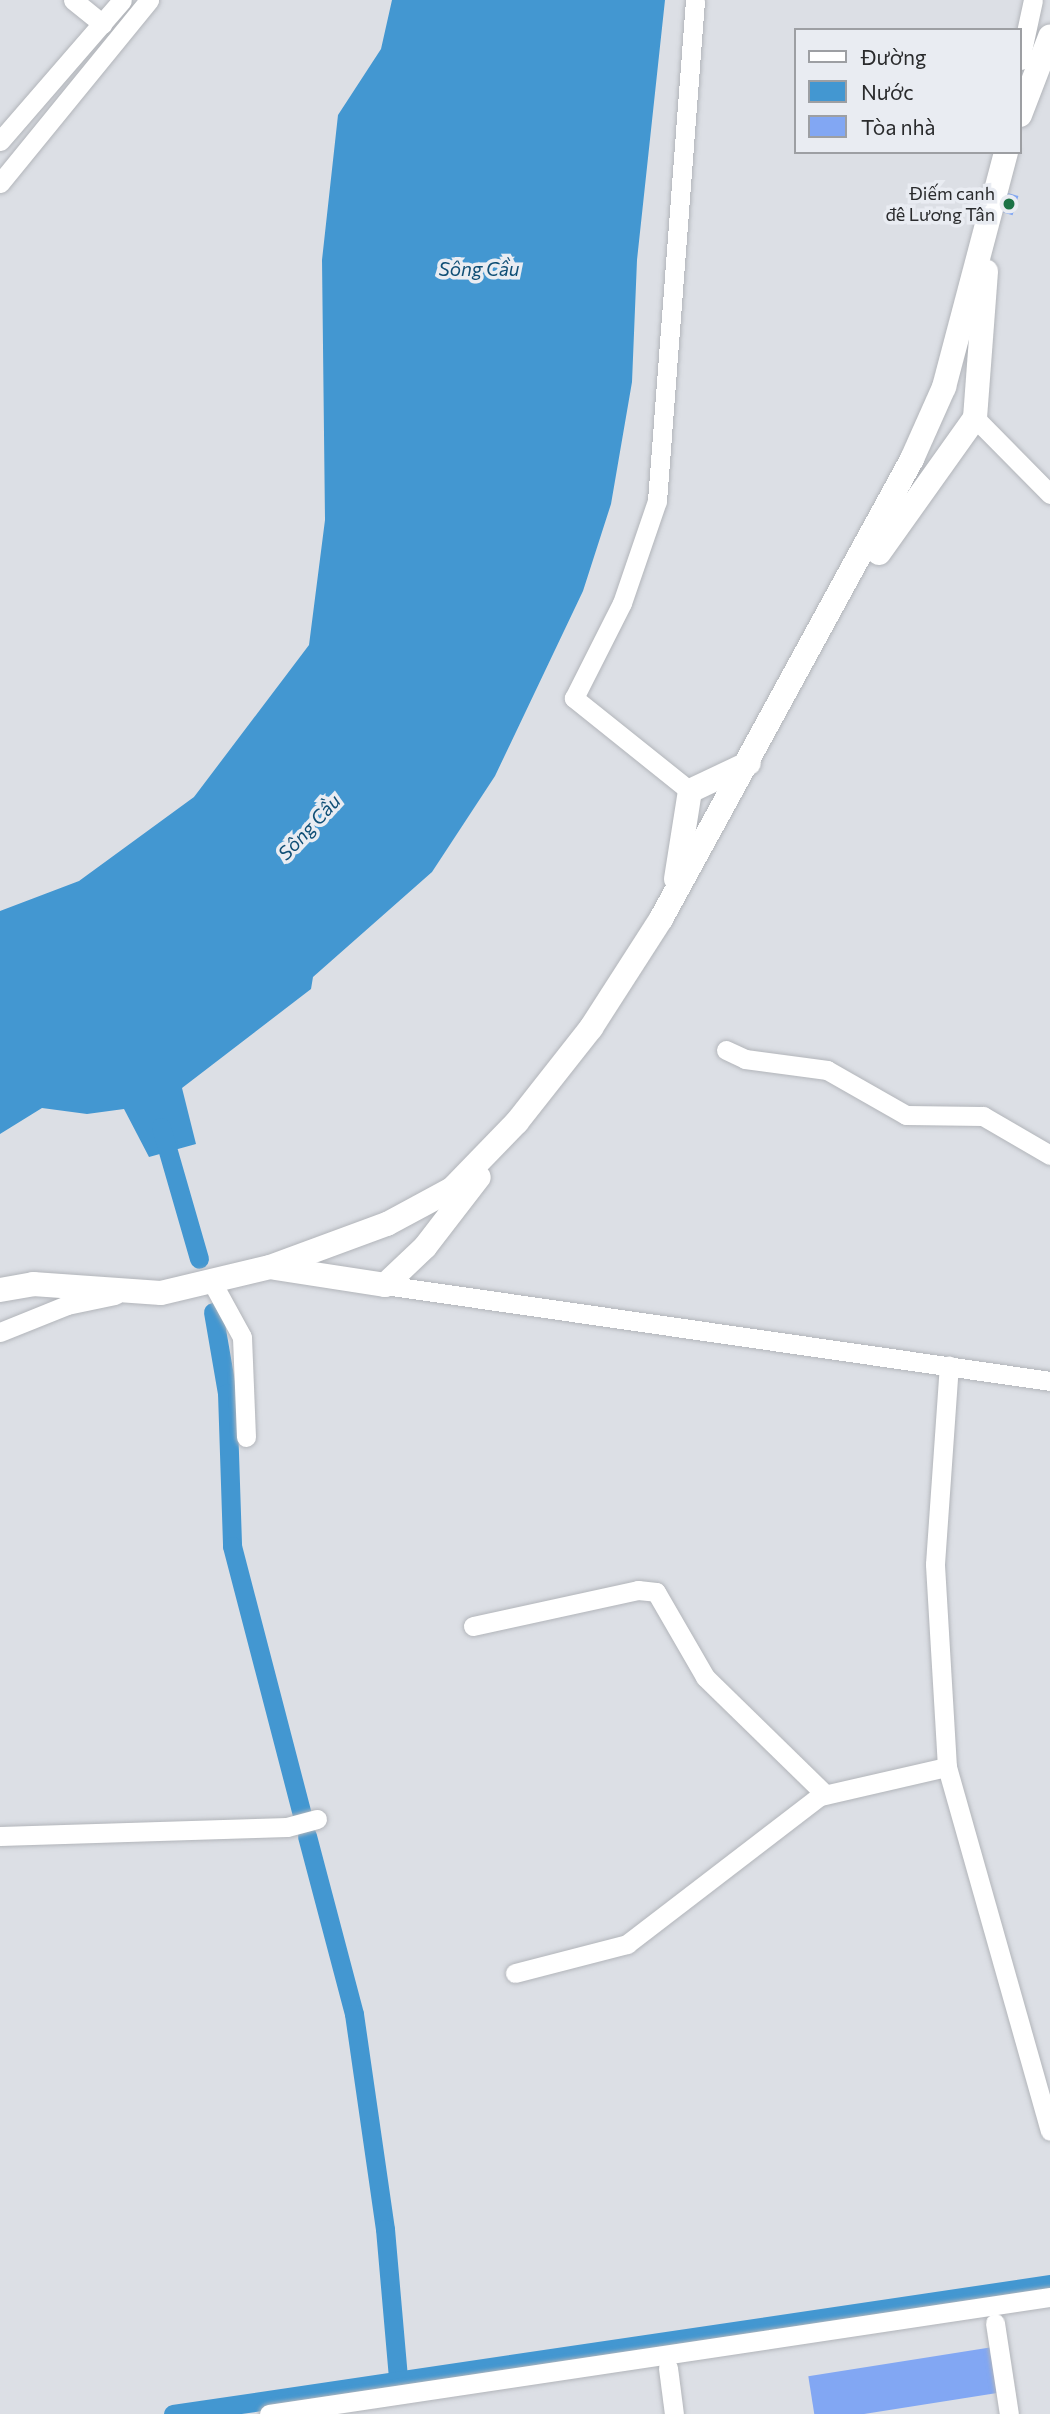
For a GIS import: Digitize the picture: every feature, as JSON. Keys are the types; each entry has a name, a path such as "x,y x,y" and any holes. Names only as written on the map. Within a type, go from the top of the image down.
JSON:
{"main road":[{"path":"1022,110 1050,37"},
{"path":"270,1267 385,1285 452,1216 517,1122 591,1028 676,893 750,762 829,617 944,387 1002,159"},
{"path":"829,617 975,418 988,211"},
{"path":"676,893 690,791 750,762"},
{"path":"0,1290 33,1284 127,1293 213,1284 270,1267 387,1224 452,1189 517,1122"}],"street":[{"path":"73,0 103,24"},
{"path":"0,141 122,0"},
{"path":"0,183 149,0"},
{"path":"690,791 574,698 622,603 657,501 695,0"},
{"path":"1022,51 1033,0"},
{"path":"975,418 1050,494"},
{"path":"726,1049 745,1059 827,1070 906,1115 984,1116 1050,1155"},
{"path":"213,1284 242,1336 246,1437"},
{"path":"385,1285 1050,1381"},
{"path":"0,1332 66,1305 127,1293"},
{"path":"949,1365 935,1564 947,1768 1050,2131"},
{"path":"472,1626 638,1590 656,1592 705,1677 825,1794"},
{"path":"515,1973 627,1944 825,1794 947,1768"},
{"path":"0,1836 287,1827 317,1819"},
{"path":"269,2414 1050,2297"},
{"path":"995,2323 1009,2414"},
{"path":"668,2368 674,2414"}],"water":[{"name":"Sông Cầu","path":"392,0 665,0 637,260 632,382 611,504 583,591 495,776 432,872 313,977 311,989 182,1088 196,1144 149,1157 124,1109 87,1114 42,1108 0,1134 0,911 79,881 194,797 309,645 325,520 322,260 338,115 381,49"}],"building":[{"name":"Điếm canh đê Lương Tân","path":"1005,192 1018,196 1013,215 999,211"},
{"path":"993,2347 1000,2392 864,2414 814,2414 808,2376"}],"waterway":[{"path":"161,1127 199,1259"},
{"path":"213,1312 227,1393 232,1546 302,1815"},
{"path":"307,1836 354,2014 385,2229 398,2379"},
{"path":"173,2414 1050,2284"}],"place":[{"name":"Điếm canh đê Lương Tân","path":"1009,204"}]}
